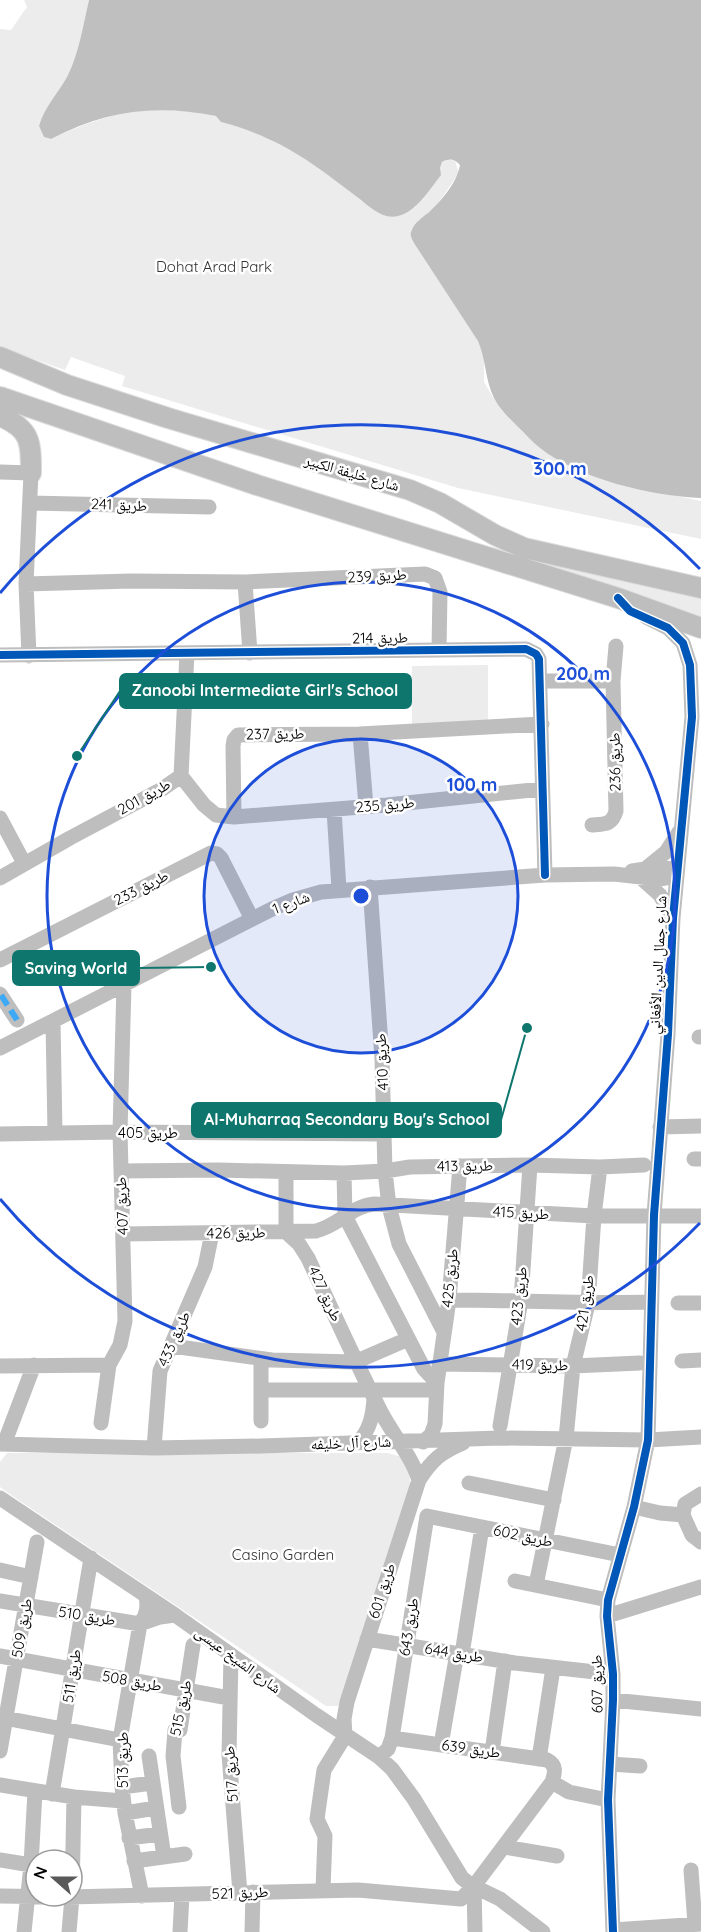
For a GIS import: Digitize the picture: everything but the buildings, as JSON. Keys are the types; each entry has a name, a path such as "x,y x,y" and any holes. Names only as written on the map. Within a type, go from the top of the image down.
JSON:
{"main road":[{"name":"شارع خليفة الكبير","path":"0,357 67,385 168,418 410,490 440,503 495,535 524,548 701,588"},
{"path":"0,397 257,485 618,598 701,628"},
{"path":"0,416 18,424 25,432 31,451 31,473"}],"street":[{"path":"0,472 31,473 26,584 29,656"},
{"name":"طريق 241","path":"30,503 209,507"},
{"name":"طريق 239","path":"26,584 131,581 245,582 425,574 435,578 440,592 439,650"},
{"path":"245,582 250,652"},
{"name":"شارع جمال الدين الأفغاني","path":"618,598 630,611 668,628 683,643 690,664 695,746 680,829 668,1034 654,1215 649,1230 648,1440"},
{"name":"طريق 236","path":"592,825 609,823 614,819 616,811 613,681 616,646"},
{"name":"طريق 214","path":"0,655 526,649 536,654 539,659 545,875"},
{"name":"طريق 201","path":"0,878 162,789 181,776 187,653"},
{"path":"540,681 613,681"},
{"name":"شارع جمال الدين الأفغاني","path":"692,717 701,690"},
{"name":"طريق 237","path":"234,817 233,746 238,735 360,734 542,724"},
{"path":"360,734 366,806"},
{"name":"طريق 235","path":"181,776 204,805 216,815 234,817 334,810 542,789"},
{"name":"طريق 235","path":"334,810 339,889"},
{"path":"0,818 24,863"},
{"path":"673,918 660,895 643,873 666,852 680,829"},
{"name":"طريق 233","path":"0,960 211,853 221,858 252,919"},
{"name":"شارع 1","path":"0,1048 293,900 339,889 545,875 643,873 659,879 677,873"},
{"name":"طريق 410","path":"370,887 382,1059 385,1171 389,1206 399,1244 444,1332"},
{"name":"طريق 407","path":"101,1423 110,1365 120,1345 125,1321 120,1132 124,985"},
{"path":"0,995 16,1020"},
{"path":"53,1021 55,1133"},
{"path":"660,1126 701,1125"},
{"name":"طريق 405","path":"0,1134 120,1132 385,1134"},
{"name":"طريق 423","path":"500,1426 520,1300 530,1165"},
{"name":"طريق 413","path":"121,1171 344,1173 410,1167 644,1165"},
{"name":"طريق 425","path":"423,1442 434,1430 460,1166"},
{"name":"طريق 421","path":"536,1585 566,1438 573,1366 588,1304 600,1167"},
{"path":"286,1172 286,1232"},
{"path":"344,1173 345,1216 426,1373 437,1386"},
{"name":"طريق 415","path":"389,1206 594,1216 701,1216"},
{"name":"طريق 426","path":"123,1234 307,1232 326,1229 360,1207 389,1206"},
{"name":"طريق 427","path":"286,1232 299,1244 308,1258 355,1362 398,1442"},
{"name":"طريق 433","path":"154,1448 160,1371 205,1267 212,1233"},
{"path":"448,1300 520,1300 588,1304 650,1302"},
{"path":"678,1303 701,1303"},
{"path":"171,1346 261,1359 355,1362 408,1339"},
{"path":"261,1359 261,1421"},
{"path":"682,1361 701,1360"},
{"name":"طريق 419","path":"439,1364 573,1366 640,1363"},
{"path":"2,1444 34,1365"},
{"path":"0,1366 110,1365"},
{"path":"261,1390 372,1394 437,1386"},
{"path":"358,1443 369,1428 372,1418 372,1394"},
{"name":"شارع آل خليفه","path":"2,1444 154,1448 566,1438 648,1440 701,1437"},
{"name":"طريق 601","path":"345,1736 344,1719 347,1702 419,1480 433,1460 448,1449 468,1440"},
{"name":"طريق 607","path":"614,1931 608,1800 613,1674 608,1608 634,1507 648,1440"},
{"path":"398,1442 411,1459 419,1480"},
{"path":"469,1483 554,1500"},
{"path":"701,1494 685,1504 683,1515 692,1535 701,1542"},
{"name":"شارع الشيخ عيسى","path":"0,1498 91,1558 345,1736 379,1757 401,1780 462,1878 500,1899 543,1932"},
{"path":"634,1507 683,1515"},
{"name":"طريق 602","path":"427,1516 620,1555"},
{"name":"طريق 643","path":"392,1738 427,1516"},
{"path":"441,1745 460,1654 482,1527"},
{"name":"طريق 509","path":"0,1751 3,1718 37,1542"},
{"name":"طريق 511","path":"52,1794 91,1558"},
{"path":"0,1570 31,1578"},
{"path":"515,1581 536,1585 608,1608 701,1587"},
{"name":"طريق 513","path":"142,1896 123,1800 120,1740 140,1624 147,1611 146,1596"},
{"name":"طريق 510","path":"0,1601 140,1624"},
{"path":"140,1624 160,1617 175,1616"},
{"name":"طريق 644","path":"367,1640 553,1668 613,1674"},
{"name":"طريق 515","path":"179,1807 173,1756 175,1730 180,1730 193,1645"},
{"name":"طريق 517","path":"231,1655 229,1755 252,1932"},
{"name":"طريق 508","path":"0,1656 229,1698"},
{"name":"طريق 644","path":"492,1752 505,1661"},
{"path":"475,1932 474,1886 552,1782 555,1767 552,1762 539,1759 553,1668"},
{"path":"613,1700 701,1709"},
{"path":"316,1715 335,1709 347,1702"},
{"path":"3,1718 120,1740"},
{"path":"322,1890 325,1836 317,1819 324,1770 345,1736"},
{"path":"379,1757 388,1749 392,1738"},
{"name":"طريق 639","path":"392,1738 539,1759"},
{"path":"149,1756 164,1857"},
{"path":"610,1764 640,1766"},
{"path":"552,1782 569,1792 608,1800"},
{"path":"123,1800 152,1783"},
{"path":"0,1785 74,1797 123,1800 156,1808"},
{"path":"32,1848 35,1791"},
{"path":"73,1848 74,1797"},
{"path":"129,1838 160,1834"},
{"path":"505,1847 557,1856"},
{"path":"134,1861 185,1854"},
{"path":"0,1860 24,1864"},
{"path":"614,1931 698,1924 691,1870"},
{"name":"طريق 521","path":"84,1897 358,1890 455,1900 466,1896 474,1886"},
{"path":"180,1932 182,1895"},
{"name":"طريق 521","path":"0,1896 24,1897"},
{"path":"24,1932 27,1908"},
{"path":"69,1932 71,1908"}],"green space":[{"name":"Dohat Arad Park","path":"24,0 89,0 75,59 39,126 44,137 51,139 93,122 132,112 172,110 217,116 221,122 260,134 294,150 372,209 440,168 442,162 448,159 455,161 459,173 436,206 420,220 484,354 484,382 494,399 510,419 540,448 565,463 598,477 701,501 701,539 458,488 122,386 125,376 71,357 65,370 0,347 0,29 11,30 27,7"},
{"path":"480,544 701,593 701,621 479,548"},
{"path":"488,665 488,723 412,724 412,666"},
{"name":"Casino Garden","path":"7,1453 387,1453 402,1457 410,1472 410,1486 348,1694 338,1706 326,1706 8,1493 0,1487 0,1462"}],"shaded area":[{"path":"89,0 701,0 701,498 660,494 617,484 575,469 537,446 499,405 491,391 478,341 411,235 415,225 438,203 452,185 460,165 456,161 442,162 441,175 422,199 405,214 392,217 376,211 293,152 260,135 221,122 216,116 173,110 132,112 92,121 51,139 44,137 39,126 75,59"}],"marked path":[{"path":"1,995 17,1020"}],"cycle path":[{"path":"613,1932 608,1800 613,1674 607,1616 608,1600 634,1507 648,1440 654,1215 668,1034 673,918 692,717 690,665 683,643 668,628 630,611 618,598"},
{"path":"0,655 526,649 536,654 539,659 545,875"}],"place":[{"name":"Zanoobi Intermediate Girl's School","path":"77,756"},
{"name":"Saving World","path":"211,967"},
{"name":"Al-Muharraq Secondary Boy's School","path":"527,1028"}]}
